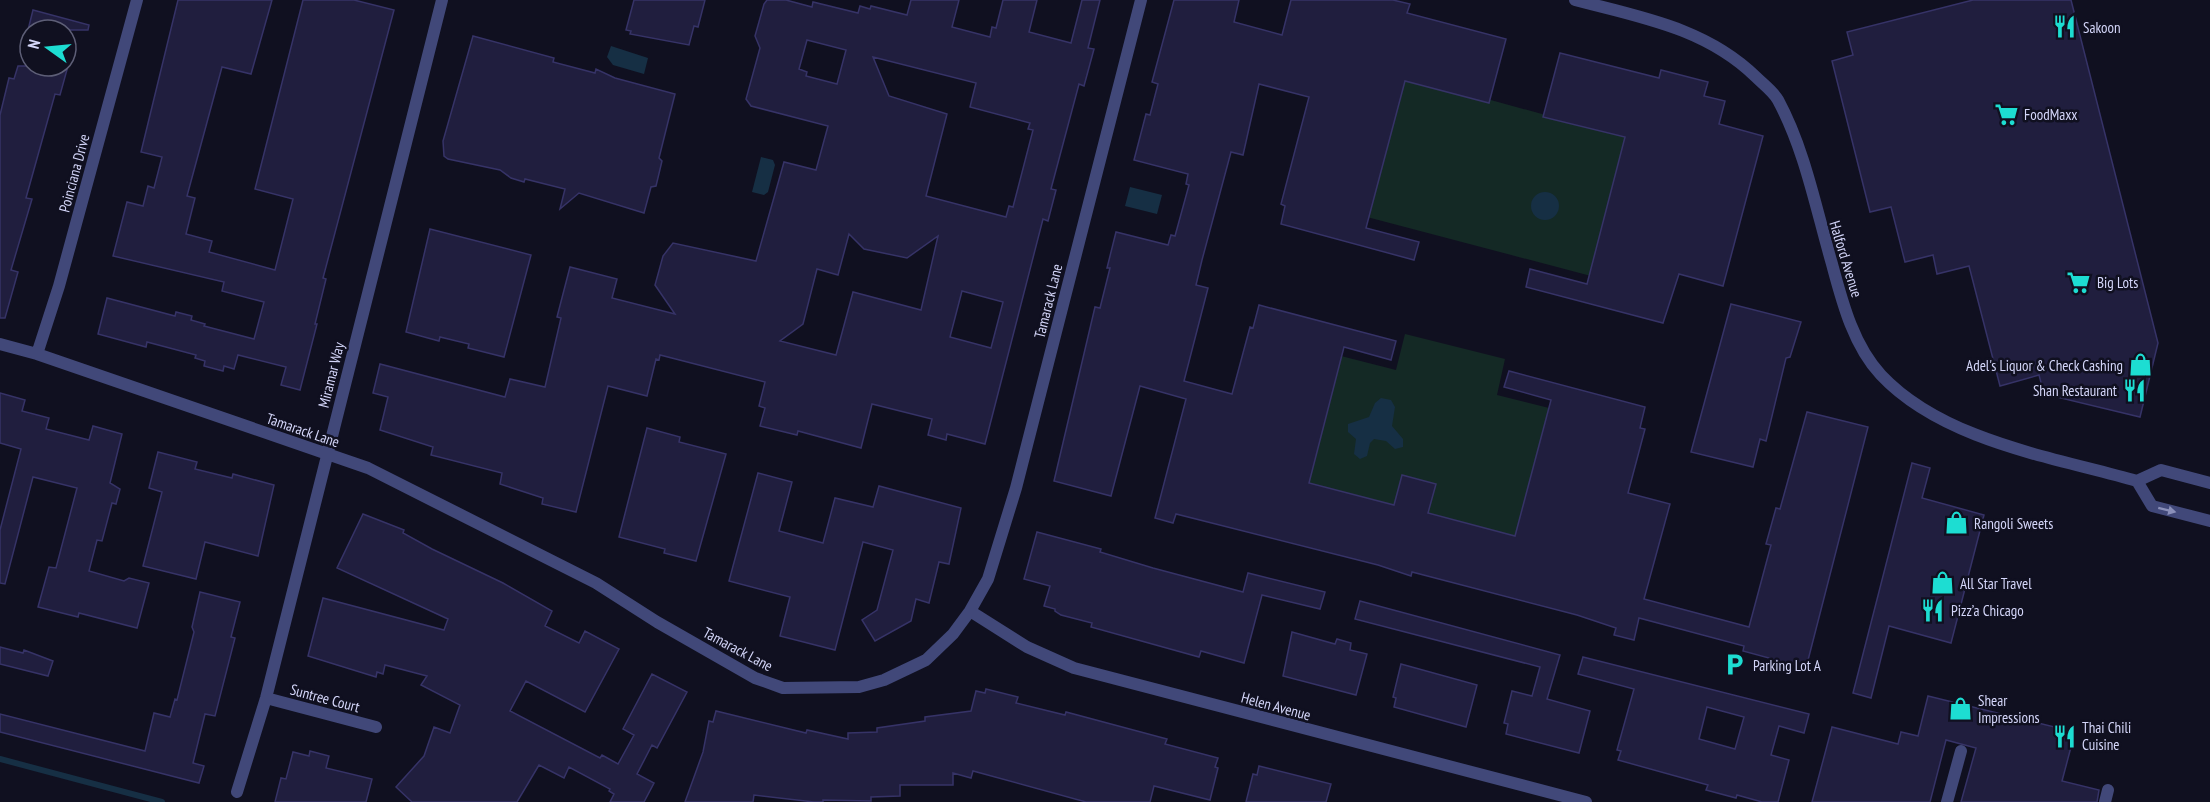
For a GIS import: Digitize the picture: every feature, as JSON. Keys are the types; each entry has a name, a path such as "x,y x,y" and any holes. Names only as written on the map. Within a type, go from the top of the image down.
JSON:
{"street":[{"name":"Poinciana Drive","path":"37,354 59,286 137,0"},
{"name":"Miramar Way","path":"237,792 266,698 442,0"},
{"name":"Tamarack Lane","path":"0,344 37,354 368,468 585,577 657,622 755,678 783,688 859,687 884,680 926,660 953,634 970,611 988,579 1016,488 1141,0"},
{"name":"Halford Avenue","path":"1575,0 1676,26 1700,37 1738,60 1777,98 1800,153 1855,337 1879,373 1898,392 1958,429 2137,481"},
{"path":"2210,483 2161,470 2137,481 2152,506 2210,521"},
{"name":"Helen Avenue","path":"970,611 1027,647 1074,668 1586,802"},
{"name":"Suntree Court","path":"266,698 376,727"},
{"path":"1947,802 1960,751"}],"green space":[{"path":"1404,76 1625,137 1591,276 1367,217"},
{"path":"1405,334 1505,359 1497,395 1549,408 1515,536 1428,513 1436,484 1403,475 1394,505 1309,483 1341,356 1396,370"}],"water":[{"path":"611,46 648,58 644,74 613,65 607,57"},
{"path":"761,157 773,160 775,165 768,192 764,195 752,192"},
{"path":"1130,187 1162,195 1157,214 1125,206"},
{"path":"1545,192 1555,196 1559,206 1555,216 1545,220 1535,216 1531,206 1535,196"},
{"path":"1381,398 1391,400 1395,407 1392,426 1403,439 1403,447 1395,449 1386,441 1374,439 1370,443 1367,456 1360,459 1354,454 1356,439 1348,432 1348,424 1369,417 1375,403"}],"building":[{"path":"178,0 272,0 251,74 222,67 187,196 195,198 186,234 212,241 209,252 275,270 293,199 255,189 303,0 354,0 394,10 323,278 326,279 315,324 317,324 300,390 281,385 286,367 238,355 234,369 224,366 223,371 204,366 205,361 195,358 196,355 147,342 146,347 98,334 107,298 175,316 176,312 192,316 191,320 205,324 204,326 254,339 264,302 222,291 224,282 113,256 127,202 143,206 148,186 154,188 162,157 141,152"},
{"path":"634,0 705,0 698,27 694,26 689,45 630,34 631,31 626,30"},
{"path":"767,0 786,0 812,7 813,2 858,13 860,6 870,9 871,6 907,15 911,0 959,0 952,27 990,37 992,27 996,28 1003,0 1037,0 1029,32 1071,43 1082,0 1100,0 1088,48 1094,49 1084,86 1079,84 1051,189 1056,190 1048,221 1043,219 985,444 947,434 946,440 928,435 932,419 872,404 861,448 798,431 797,435 760,426 765,408 759,406 765,382 660,355 659,360 656,359 647,396 608,386 576,512 542,504 543,498 500,484 502,473 431,455 433,447 380,430 388,397 373,393 380,364 505,397 510,379 545,387 561,318 557,317 570,267 617,279 612,298 675,314 655,285 663,256 673,243 756,261 784,162 816,170 828,126 751,106 746,99 760,48 755,36","holes":["807,40 846,50 837,84 806,76 807,72 799,69","873,57 976,83 970,107 1030,123 1028,129 1033,130 1013,207 1009,206 1006,217 926,196 947,114 889,96","849,234 864,249 907,258 938,236 921,310 853,292 836,355 780,341 803,324 817,269 838,275","962,291 1003,302 991,348 950,337"]},
{"path":"1174,0 1239,0 1234,22 1282,35 1291,0 1393,0 1410,4 1407,13 1506,39 1489,103 1405,81 1366,228 1419,242 1414,260 1281,224 1285,206 1281,204 1309,97 1259,84 1243,155 1231,152 1202,260 1196,285 1208,288 1184,381 1232,394 1250,327 1253,328 1259,305 1396,341 1391,360 1344,347 1309,483 1394,505 1402,475 1436,484 1428,513 1515,536 1551,400 1504,387 1509,371 1645,407 1640,428 1645,429 1628,493 1670,504 1644,599 1749,627 1771,545 1766,544 1776,508 1780,509 1807,412 1868,427 1806,668 1743,651 1744,646 1639,618 1634,640 1614,635 1616,628 1577,615 1412,572 1411,576 1378,565 1176,514 1173,523 1155,518 1186,399 1140,386 1111,496 1054,481 1095,307 1100,308 1110,268 1107,268 1116,232 1168,245 1171,235 1175,236 1189,185 1186,184 1188,174 1134,160 1146,114 1150,115 1158,84 1152,82"},
{"path":"1973,0 2071,0 2158,343 2140,417 2044,394 2039,375 2000,386 1969,266 1937,274 1933,255 1905,262 1891,207 1870,212 1832,61 1853,55 1847,32"},
{"path":"33,10 63,18 31,18"},
{"path":"78,22 89,25 88,30 78,30"},
{"path":"473,36 554,58 553,62 595,73 596,69 615,78 675,94 659,158 662,161 656,186 651,187 644,213 579,193 560,209 565,189 525,179 524,182 511,178 500,170 448,159 444,156 443,141"},
{"path":"1560,53 1659,78 1661,70 1708,82 1704,96 1725,101 1719,124 1763,136 1723,286 1679,274 1663,323 1526,287 1530,269 1587,284 1625,137 1543,117"},
{"path":"18,66 18,78 65,78 60,95 55,94 26,198 32,199 11,270 18,272 5,318 0,318 0,115 9,78 14,79"},
{"path":"430,229 531,255 504,357 468,348 469,344 440,337 439,341 406,332"},
{"path":"1731,304 1801,322 1790,357 1786,358 1766,441 1760,439 1753,467 1691,452"},
{"path":"0,393 25,400 22,411 49,418 46,429 89,440 93,426 122,434 110,483 120,489 116,504 112,503 102,541 97,540 89,571 124,581 129,578 149,583 137,628 79,613 78,617 38,607 49,567 56,568 77,488 33,477 5,584 0,583 0,530 21,449 0,443"},
{"path":"647,428 680,437 679,442 726,454 696,561 664,553 665,549 619,537"},
{"path":"158,452 197,462 195,469 232,478 233,474 274,485 258,556 205,542 196,579 143,566 162,492 149,488"},
{"path":"1912,463 1930,468 1922,498 1984,515 1951,643 1889,626 1871,698 1853,693"},
{"path":"758,473 792,482 779,531 823,543 835,498 873,507 879,486 961,508 949,564 939,562 929,603 916,599 911,621 875,641 862,620 877,610 893,550 863,542 835,650 780,636 790,597 729,581"},
{"path":"363,514 404,530 403,533 432,549 503,583 552,611 545,626 579,643 585,631 619,649 585,712 526,681 510,711 600,758 602,755 618,764 634,735 623,729 652,674 687,692 657,748 652,745 637,774 654,783 644,802 610,802 614,794 609,791 610,789 569,767 564,778 539,765 517,802 412,802 396,787 424,756 434,727 450,733 460,705 421,685 427,676 385,665 383,674 377,672 376,677 308,656 323,598 444,630 448,619 337,568"},
{"path":"1037,532 1101,549 1100,552 1153,568 1243,592 1248,573 1325,592 1320,609 1262,595 1244,663 1201,651 1199,657 1091,627 1092,623 1061,615 1055,609 1044,606 1050,586 1024,579"},
{"path":"200,592 240,602 231,637 235,638 215,716 205,714 193,763 204,766 199,783 0,732 0,714 145,751 154,713 170,717 175,699 177,700 194,632 192,627"},
{"path":"1360,601 1560,655 1547,699 1590,711 1579,753 1506,734 1508,724 1504,723 1512,691 1532,696 1540,667 1355,619"},
{"path":"1292,632 1335,644 1337,639 1351,643 1350,650 1367,654 1356,695 1283,676"},
{"path":"0,647 23,653 24,650 53,661 48,676 0,664"},
{"path":"1583,657 1809,714 1804,733 1779,726 1771,755 1789,760 1778,802 1762,802 1737,795 1736,798 1706,790 1708,785 1618,760 1621,751 1617,750 1634,689 1578,674","holes":["1707,707 1744,717 1735,749 1699,739"]},
{"path":"1401,664 1477,685 1466,727 1394,707 1396,698 1393,697"},
{"path":"986,689 1018,697 1016,703 1065,715 1066,712 1167,739 1165,744 1218,758 1215,767 1218,768 1210,800 1154,786 1150,802 1086,802 973,771 971,778 953,773 953,785 900,785 900,796 871,797 871,801 823,800 823,802 814,802 754,795 753,802 685,802 703,752 709,721 713,722 716,711 806,733 807,730 848,739 848,733 877,732 877,728 925,721 925,717 971,711 976,691 985,693"},
{"path":"1928,696 2075,732 2062,781 2099,790 2097,802 1961,802 1976,748 1946,740 1930,802 1812,802 1832,727 1898,744 1901,732 1918,736"},
{"path":"310,751 329,756 326,768 372,779 366,802 275,802 281,778 286,779 293,752 309,756"},
{"path":"1259,766 1331,784 1326,802 1246,802 1253,774 1257,775"}],"waterway":[{"path":"0,759 162,802"}],"place":[{"name":"Sakoon","path":"2065,27"},
{"name":"FoodMaxx","path":"2006,114"},
{"name":"Big Lots","path":"2079,282"},
{"name":"Adel's Liquor & Check Cashing","path":"2141,365"},
{"name":"Shan Restaurant","path":"2135,390"},
{"name":"Rangoli Sweets","path":"1956,523"},
{"name":"All Star Travel","path":"1942,583"},
{"name":"Pizz’a Chicago","path":"1933,610"},
{"name":"Parking Lot A","path":"1735,665"},
{"name":"Shear Impressions","path":"1960,709"},
{"name":"Thai Chili Cuisine","path":"2064,736"}]}
